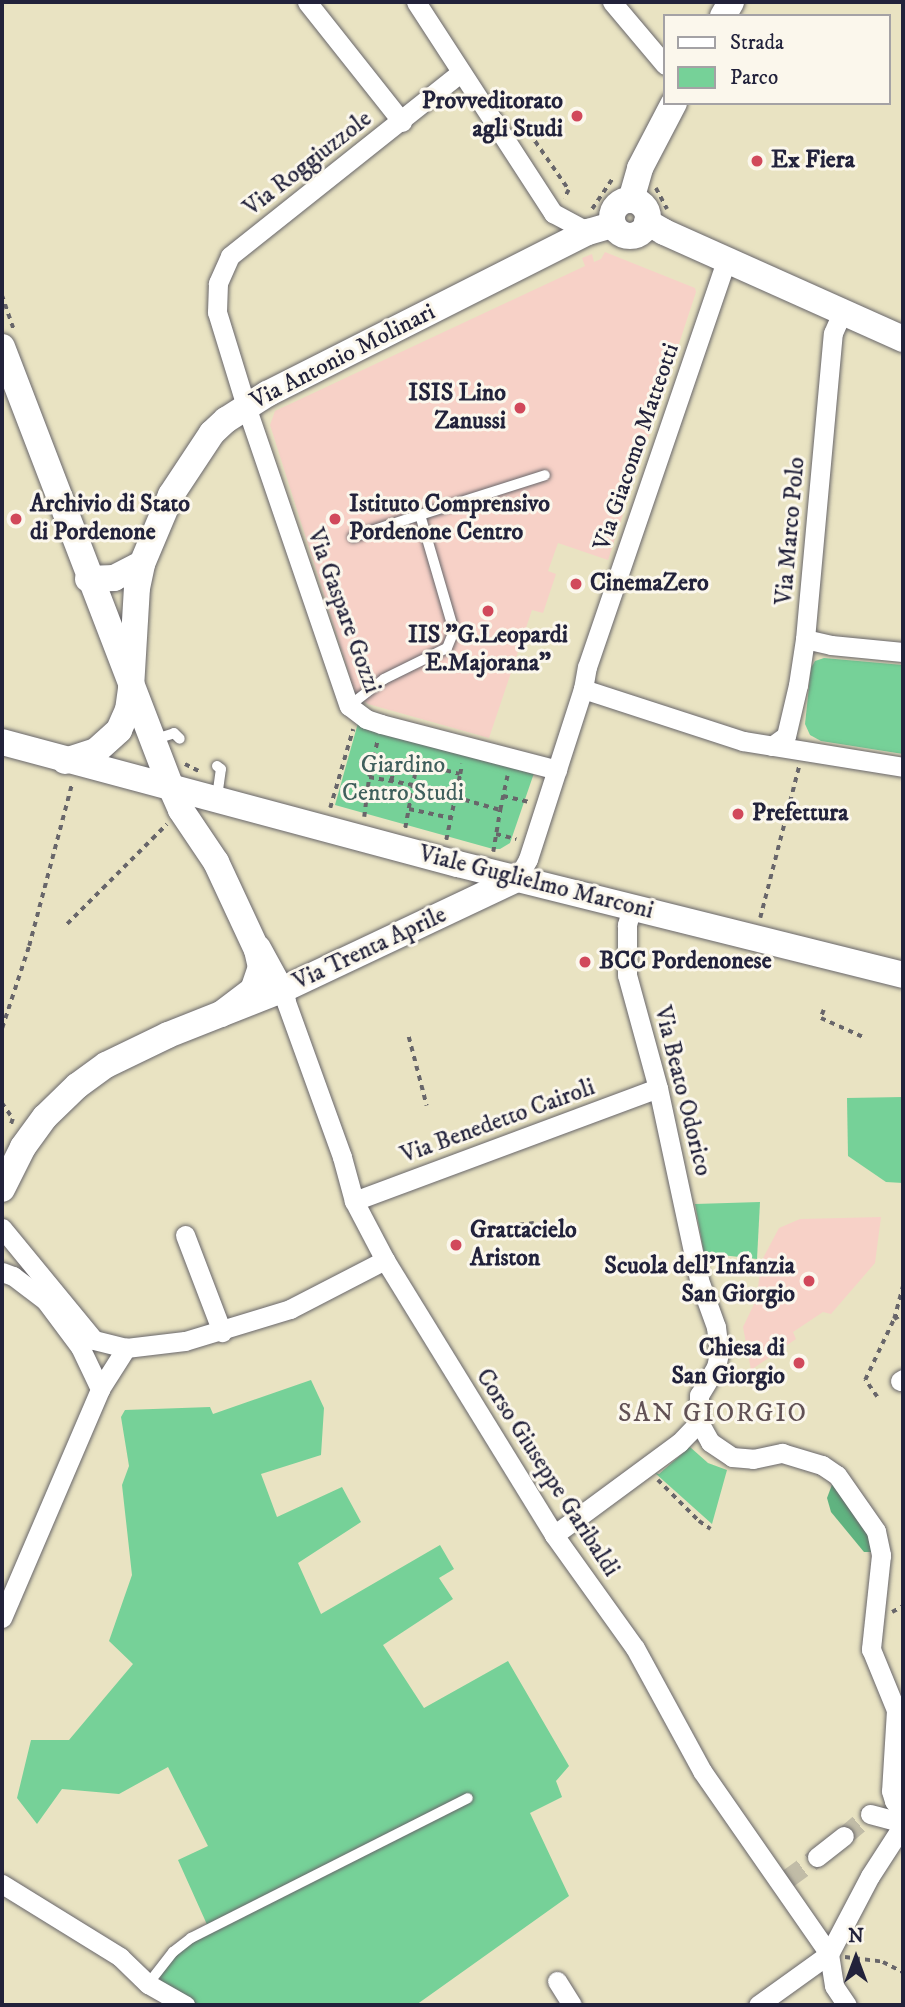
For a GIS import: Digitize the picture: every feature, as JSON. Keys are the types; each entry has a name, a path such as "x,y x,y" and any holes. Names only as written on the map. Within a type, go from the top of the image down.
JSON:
{"main road":[{"path":"673,105 640,168 631,200 726,261 903,340"},
{"name":"Via Antonio Molinari","path":"139,576 183,474 212,433 246,406 594,224 615,207 631,200"},
{"path":"594,224 631,236 640,233 659,219"},
{"path":"2,347 170,785 181,810 216,862 249,927 261,967 258,980 243,1000 221,1014 127,1055 77,1086 45,1117 23,1147 2,1189"},
{"path":"71,763 96,751 119,730 128,710 131,688 139,576 114,578 93,590"},
{"name":"Viale Guglielmo Marconi","path":"2,742 71,763 170,785 517,878 903,975"},
{"name":"Via Trenta Aprile","path":"221,1014 284,989 517,878"}],"street":[{"path":"307,2 402,122"},
{"path":"416,2 553,213 594,224"},
{"path":"612,2 664,64"},
{"name":"Via Roggiuzzole","path":"217,312 218,283 230,256 402,122 460,73"},
{"name":"Via Giacomo Matteotti","path":"517,878 528,859 583,689 587,667 726,261"},
{"name":"Via Gaspare Gozzi","path":"217,312 246,406 353,710 381,724 556,770"},
{"name":"Via Marco Polo","path":"772,746 786,736 806,639 833,333 842,313"},
{"path":"806,639 831,645 903,652"},
{"path":"583,689 694,727 772,746 903,766"},
{"name":"Via Beato Odorico","path":"632,907 627,925 627,975 657,1088 699,1280 716,1327 719,1353 716,1367 699,1395 699,1422"},
{"name":"Corso Giuseppe Garibaldi","path":"249,927 284,989 286,1002 342,1157 354,1201 385,1260 554,1535 635,1648 702,1771 783,1882 829,1954"},
{"name":"Via Benedetto Cairoli","path":"354,1201 657,1088"},
{"path":"2,1228 94,1340 126,1348 185,1341 222,1332 290,1309 385,1260"},
{"path":"185,1235 222,1332"},
{"path":"2,1272 13,1276 45,1300 80,1347 100,1389"},
{"path":"2,1618 6,1595 100,1389 126,1348"},
{"path":"554,1535 679,1443 699,1422 710,1442 732,1457 753,1459 782,1454 822,1465 836,1475 881,1543 871,1648 896,1710 891,1791 894,1801 903,1813"},
{"path":"758,2005 829,1954 903,1824 870,1814"},
{"path":"817,1857 844,1836"},
{"path":"2,1884 120,1957 148,1984 185,2005"},
{"path":"829,1954 834,1986 847,2005"},
{"path":"556,1981 572,2005"}],"lane":[{"path":"353,537 545,475"},
{"path":"353,710 384,679 447,648 454,632 420,515"},
{"path":"152,741 174,733 180,739"},
{"path":"217,766 220,769 217,798"},
{"path":"148,1984 173,1952 191,1938 468,1798"}],"path":[{"path":"518,129 524,125 569,190 561,205"},
{"path":"594,224 591,211 618,169"},
{"path":"655,176 659,219"},
{"path":"330,808 353,710"},
{"path":"364,817 369,777 381,724"},
{"path":"405,828 421,734"},
{"path":"446,840 465,746"},
{"path":"755,939 803,751"},
{"path":"493,852 510,757"},
{"path":"2,1028 14,992 71,763"},
{"path":"391,781 395,763"},
{"path":"418,763 460,774"},
{"path":"369,777 413,785"},
{"path":"503,796 529,802"},
{"path":"455,797 500,810"},
{"path":"409,809 451,818"},
{"path":"66,924 181,810"},
{"path":"496,834 516,839"},
{"path":"824,1010 821,1018 863,1037"},
{"path":"409,1037 415,1070 427,1106"},
{"path":"2,1103 13,1119 9,1128"},
{"path":"509,1226 534,1223"},
{"path":"877,1397 865,1380 894,1319 903,1286"},
{"path":"894,1319 903,1314"},
{"path":"638,1471 712,1529"},
{"path":"829,1954 883,1962 903,1972"}],"shaded area":[{"path":"605,252 695,288 696,292 608,560 558,543 548,571 556,574 543,613 532,610 489,738 368,704 356,695 270,425 275,411 585,266 582,258 592,254 594,262 601,259"},
{"name":"Scuola dell'Infanzia San Giorgio","path":"881,1217 875,1263 831,1314 823,1312 793,1332 796,1339 751,1370 743,1327 756,1300 762,1260 779,1228 800,1219"}],"green space":[{"path":"824,658 903,665 903,754 821,741 810,735 805,724 811,668 815,661"},
{"name":"Giardino Centro Studi","path":"358,723 534,773 510,843 500,849 493,849 335,805"},
{"path":"903,1097 903,1183 886,1182 848,1156 847,1098"},
{"path":"760,1202 757,1259 704,1253 695,1204"},
{"path":"311,1380 324,1408 321,1455 261,1474 277,1517 342,1487 361,1522 298,1563 321,1614 440,1545 454,1569 439,1578 453,1599 383,1645 424,1708 508,1661 569,1766 556,1781 562,1797 530,1813 569,1896 416,2005 197,2005 163,1985 157,1973 173,1952 209,1929 178,1860 208,1846 168,1767 119,1794 62,1789 37,1824 17,1798 31,1740 69,1740 133,1664 109,1641 132,1575 122,1485 129,1466 121,1417 125,1410 210,1407 213,1414"},
{"path":"690,1447 708,1463 727,1470 712,1524 655,1473 659,1474"},
{"path":"833,1482 869,1535 873,1552 864,1552 831,1512 827,1498"}],"tunnel":[{"path":"844,1836 870,1814"},
{"path":"787,1879 817,1857"}],"place":[{"name":"Provveditorato agli Studi","path":"577,116"},
{"name":"Ex Fiera","path":"757,161"},
{"name":"ISIS Lino Zanussi","path":"520,408"},
{"name":"Archivio di Stato di Pordenone","path":"16,519"},
{"name":"Istituto Comprensivo Pordenone Centro","path":"335,519"},
{"name":"CinemaZero","path":"576,584"},
{"name":"IIS \"G.Leopardi E.Majorana\"","path":"488,611"},
{"name":"Prefettura","path":"738,814"},
{"name":"BCC Pordenonese","path":"585,962"},
{"name":"Grattacielo Ariston","path":"456,1245"},
{"name":"Scuola dell'Infanzia San Giorgio","path":"809,1281"},
{"name":"Chiesa di San Giorgio","path":"799,1363"}],"district":[{"name":"SAN GIORGIO","path":"713,1414"}]}
